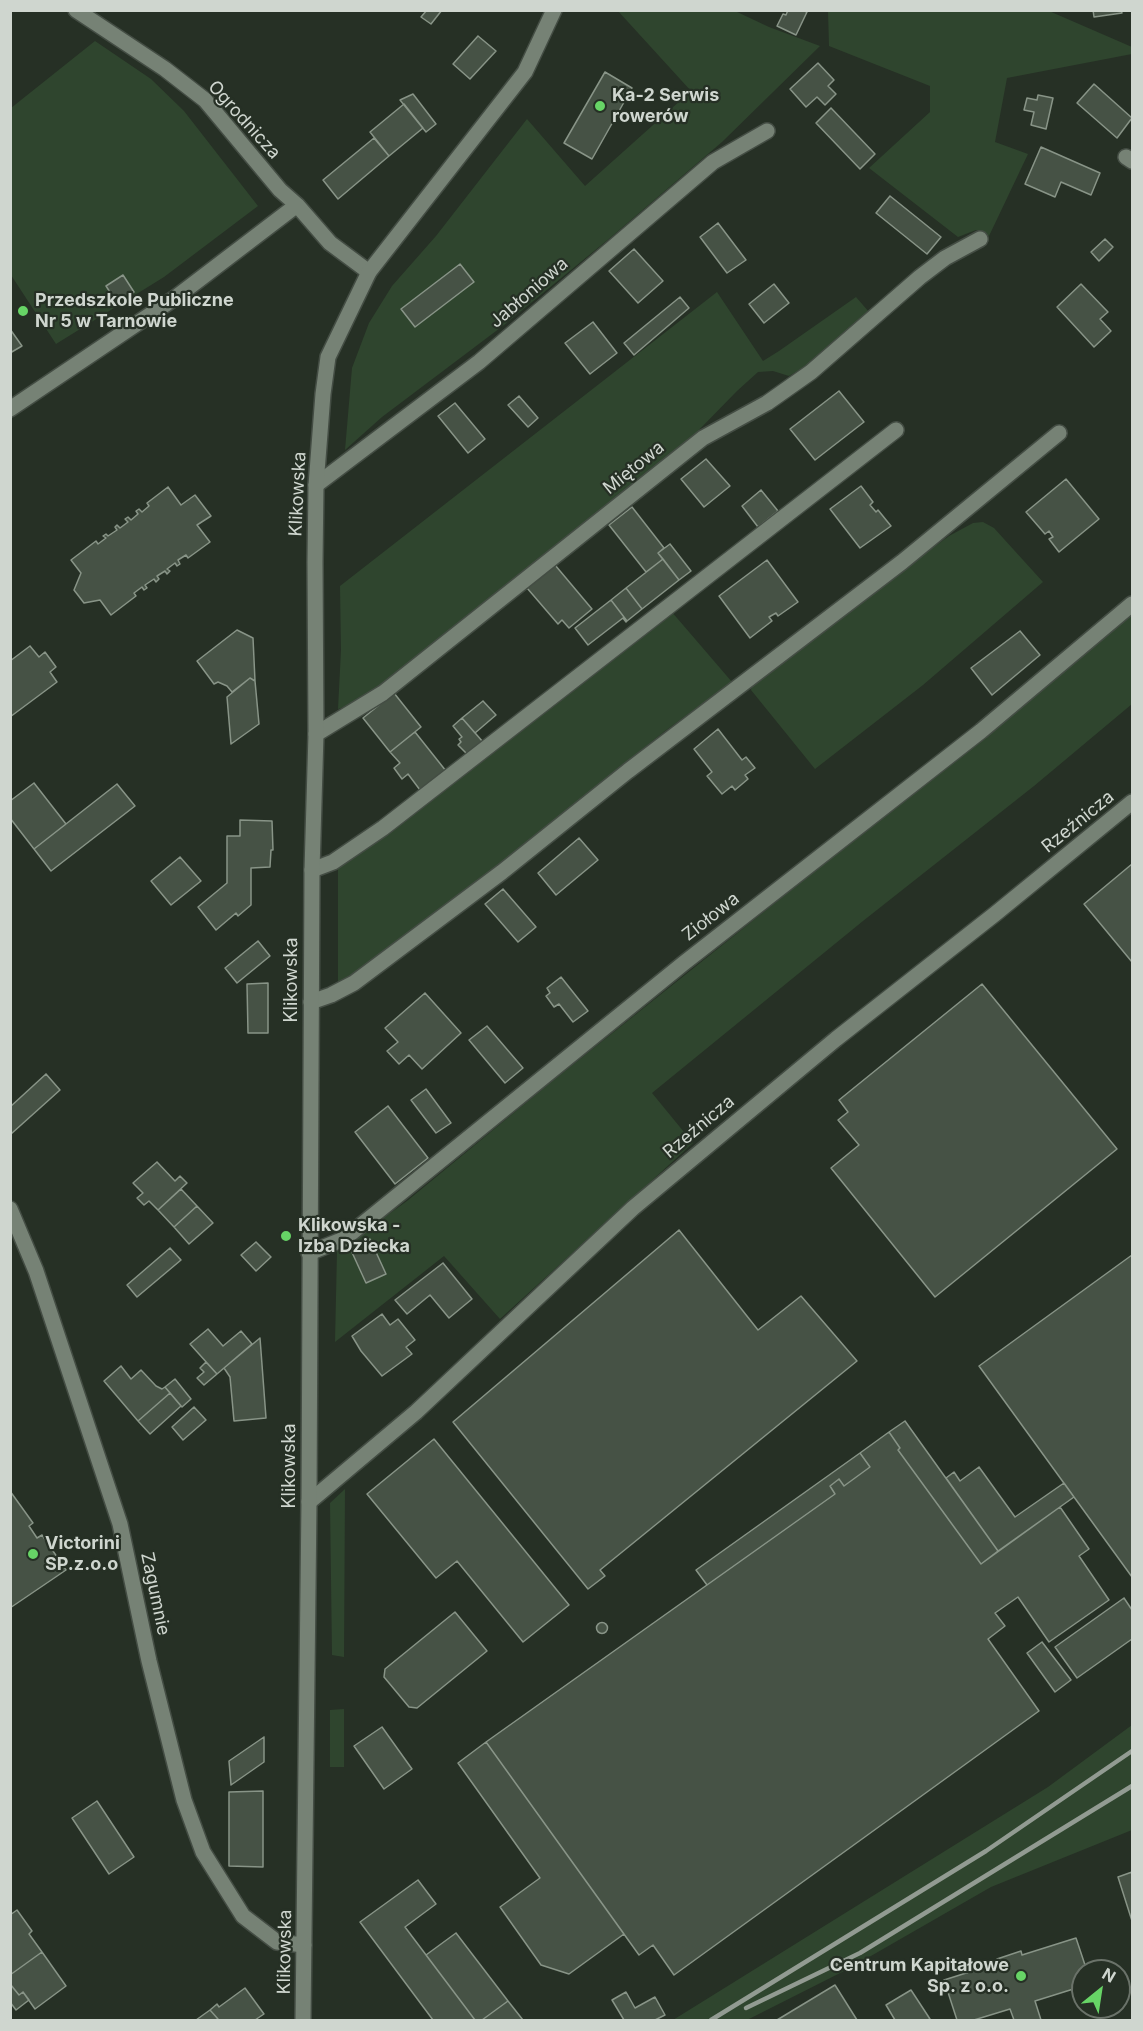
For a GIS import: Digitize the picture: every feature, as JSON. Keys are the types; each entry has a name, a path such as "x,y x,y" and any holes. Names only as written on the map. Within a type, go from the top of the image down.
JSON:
{"street":[{"name":"Ogrodnicza","path":"76,10 165,69 205,100 280,190 297,205 330,243 369,272"},
{"name":"Klikowska","path":"303,2020 309,1502 312,870 316,734 316,485 321,441 322,394 328,357 369,272 525,72 554,10"},
{"name":"Jabłoniowa","path":"316,485 478,362 713,162 767,131"},
{"path":"10,409 175,298 297,205"},
{"name":"Miętowa","path":"316,734 384,693 703,438 768,403 803,378 928,271 945,258 980,239"},
{"path":"312,870 333,862 382,828 896,430"},
{"path":"311,1002 354,983 502,872 628,771 902,562 1059,433"},
{"name":"Ziołowa","path":"309,1253 344,1239 684,963 981,731 1132,604"},
{"name":"Rzeźnicza","path":"309,1502 416,1412 641,1201 836,1039 995,915 1132,802"},
{"name":"Zagumnie","path":"10,1209 36,1271 120,1524 149,1661 181,1789 203,1852 243,1916 277,1942 304,1945"}],"green space":[{"path":"618,11 735,11 769,27 820,46 722,142 610,238 504,325 382,417 345,450 352,368 369,323 392,286 436,236 527,119 585,186 691,91"},
{"path":"828,11 1049,11 1132,47 1132,54 1007,78 995,142 1028,154 989,236 976,230 958,237 869,168 930,112 930,86 829,46"},
{"path":"95,41 151,79 184,111 258,206 164,277 56,344 11,275 11,108"},
{"path":"717,292 763,361 856,297 869,312 812,363 789,376 773,371 758,372 695,434 536,562 380,687 356,703 338,709 341,650 340,586"},
{"path":"983,522 994,528 1043,582 923,685 815,769 751,690 752,683 949,536 973,523"},
{"path":"1132,610 1132,704 1034,786 863,921 652,1093 693,1143 500,1319 444,1256 335,1342 337,1251 407,1201 550,1083 971,746"},
{"path":"671,611 732,682 665,731 479,880 352,977 338,984 338,867 385,836"},
{"path":"345,1489 344,1657 332,1655 330,1503"},
{"path":"344,1709 344,1767 330,1767 330,1710"},
{"path":"1132,1725 1132,1830 991,1887 850,1968 747,2020 673,2020 1048,1787"}],"building":[{"path":"427,10 442,10 431,24 421,17"},
{"path":"788,10 807,12 796,35 777,26 783,14 786,15"},
{"path":"1093,10 1121,10 1122,13 1094,17"},
{"path":"478,36 496,51 470,79 453,64"},
{"path":"818,63 834,80 828,86 836,94 825,105 817,97 806,107 790,89"},
{"path":"605,72 632,88 592,159 564,143"},
{"path":"1094,84 1132,118 1117,138 1077,103"},
{"path":"413,94 436,124 426,132 400,100"},
{"path":"1038,95 1053,98 1046,129 1031,125 1034,112 1024,110 1027,98 1037,100"},
{"path":"404,104 423,128 389,156 370,132"},
{"path":"831,108 875,154 860,169 816,123"},
{"path":"374,138 389,156 338,199 323,180"},
{"path":"1041,147 1100,173 1091,195 1061,182 1055,197 1025,184"},
{"path":"890,196 941,237 927,254 876,213"},
{"path":"718,223 746,260 727,273 700,237"},
{"path":"1105,239 1113,247 1099,261 1091,252"},
{"path":"634,249 663,281 638,303 609,271"},
{"path":"460,264 474,282 415,327 401,309"},
{"path":"123,275 134,292 117,303 106,286"},
{"path":"774,284 789,303 764,323 749,304"},
{"path":"1081,284 1108,312 1100,319 1111,331 1094,347 1057,307"},
{"path":"680,297 689,308 634,355 624,343"},
{"path":"593,322 617,353 590,374 565,343"},
{"path":"10,329 22,346 10,353"},
{"path":"839,391 864,422 815,460 790,429"},
{"path":"519,396 538,418 528,427 508,405"},
{"path":"455,403 485,439 468,453 438,416"},
{"path":"706,459 730,486 704,507 681,479"},
{"path":"1066,479 1099,519 1059,552 1049,539 1053,537 1049,531 1045,534 1026,512"},
{"path":"861,486 873,502 870,505 876,512 878,510 891,526 860,548 830,509"},
{"path":"168,487 181,505 195,495 211,516 197,525 210,542 188,558 186,555 178,560 180,564 177,566 175,563 167,569 170,571 167,574 165,571 157,576 159,579 156,582 154,579 145,585 147,588 144,590 142,587 134,593 136,596 111,615 100,600 84,603 74,590 81,573 71,560 96,541 98,544 106,538 103,536 106,534 108,536 117,530 115,527 117,525 120,528 128,522 125,519 128,517 131,520 138,514 136,511 139,509 142,512 149,506 147,503"},
{"path":"761,490 778,511 758,527 742,506"},
{"path":"632,507 664,548 658,553 663,559 646,572 609,525"},
{"path":"670,544 691,571 679,580 658,553"},
{"path":"663,559 679,580 642,609 626,588"},
{"path":"767,560 798,602 778,616 776,613 769,617 772,621 750,638 719,596"},
{"path":"555,565 592,609 569,628 562,620 558,624 527,588"},
{"path":"626,588 642,609 627,621 611,600"},
{"path":"611,600 627,621 623,618 588,645 575,628"},
{"path":"237,630 253,638 255,681 250,678 232,692 227,686 218,682 214,684 197,661"},
{"path":"1020,631 1040,655 992,695 971,668"},
{"path":"30,646 39,657 45,652 56,667 50,672 57,682 10,717 10,661"},
{"path":"250,678 255,681 259,724 231,744 227,697"},
{"path":"394,693 421,727 390,752 363,718"},
{"path":"483,701 496,715 475,733 462,718"},
{"path":"462,718 483,742 467,754 458,745 462,737 453,726"},
{"path":"718,729 742,760 746,757 755,768 745,775 748,779 735,790 732,786 722,794 707,776 712,772 694,749"},
{"path":"415,732 446,771 420,790 408,774 402,779 394,768 400,763 390,752"},
{"path":"34,783 66,824 34,849 10,818 10,801"},
{"path":"117,784 135,806 51,871 34,849"},
{"path":"240,820 272,821 273,850 271,850 270,867 251,868 251,905 238,916 236,913 216,930 198,907 227,883 227,836 240,836"},
{"path":"579,838 598,860 556,895 538,873"},
{"path":"180,857 201,881 171,905 151,881"},
{"path":"1132,864 1132,962 1084,904"},
{"path":"503,889 536,927 518,942 485,904"},
{"path":"258,941 270,956 237,983 225,968"},
{"path":"561,977 588,1011 573,1022 559,1004 554,1007 546,996 550,993 547,988"},
{"path":"268,983 268,1033 248,1033 247,984"},
{"path":"982,984 1117,1149 935,1297 831,1168 859,1145 838,1120 848,1112 839,1100"},
{"path":"425,993 461,1033 422,1069 409,1055 399,1064 387,1051 398,1042 385,1028"},
{"path":"487,1026 523,1068 505,1083 469,1040"},
{"path":"46,1074 60,1090 11,1134 10,1107"},
{"path":"426,1089 451,1123 436,1133 411,1100"},
{"path":"388,1106 428,1158 395,1184 355,1132"},
{"path":"157,1162 175,1181 180,1176 187,1183 158,1210 149,1201 144,1205 137,1198 143,1193 133,1183"},
{"path":"181,1189 197,1206 174,1227 158,1210"},
{"path":"197,1206 213,1223 189,1244 174,1227"},
{"path":"679,1230 758,1330 801,1296 857,1361 600,1570 605,1576 588,1589 453,1422"},
{"path":"370,1239 386,1274 366,1283 350,1248"},
{"path":"256,1242 271,1257 256,1271 241,1255"},
{"path":"170,1248 181,1260 137,1297 127,1285"},
{"path":"1132,1255 1132,1577 979,1366"},
{"path":"443,1263 472,1299 449,1318 430,1295 407,1314 395,1300"},
{"path":"382,1314 390,1325 398,1319 415,1340 406,1347 412,1354 382,1376 352,1336"},
{"path":"208,1329 223,1346 241,1331 252,1344 217,1374 190,1344"},
{"path":"260,1338 266,1418 234,1421 230,1377 224,1368"},
{"path":"206,1362 217,1374 204,1385 197,1378 204,1372 200,1368"},
{"path":"121,1366 131,1379 141,1370 156,1386 162,1389 165,1387 170,1393 138,1421 104,1381"},
{"path":"175,1379 191,1399 182,1407 165,1387"},
{"path":"170,1393 181,1406 150,1434 138,1421"},
{"path":"194,1407 206,1420 183,1440 172,1427"},
{"path":"905,1421 998,1551 981,1564 898,1450 900,1448 889,1432"},
{"path":"889,1432 900,1448 898,1450 981,1564 1060,1507 1089,1549 1079,1556 1109,1600 1049,1642 1018,1597 995,1613 1005,1626 988,1639 1039,1711 674,1975 653,1945 639,1955 486,1742 835,1494 830,1486 839,1479 844,1486 870,1467 860,1453"},
{"path":"434,1439 569,1605 523,1642 457,1561 436,1578 367,1494"},
{"path":"860,1453 870,1467 844,1486 839,1479 830,1486 835,1494 707,1585 696,1570"},
{"path":"979,1467 1015,1517 1064,1483 1074,1497 998,1551 946,1478 954,1472 960,1481"},
{"name":"Victorini SP.z.o.o","path":"10,1491 33,1523 29,1526 37,1538 42,1535 66,1570 10,1608"},
{"path":"1124,1598 1132,1610 1132,1639 1077,1678 1055,1647"},
{"path":"455,1612 487,1651 417,1708 409,1707 384,1677 385,1669"},
{"path":"602,1622 608,1628 602,1634 596,1628"},
{"path":"1042,1642 1071,1680 1055,1692 1027,1653"},
{"path":"382,1727 412,1769 384,1789 354,1746"},
{"path":"264,1737 264,1762 231,1785 229,1761"},
{"path":"486,1742 624,1934 569,1974 541,1965 500,1907 540,1878 458,1763"},
{"path":"263,1791 263,1867 229,1866 229,1792"},
{"path":"97,1801 134,1857 109,1874 72,1818"},
{"path":"1132,1872 1132,1921 1118,1877"},
{"path":"418,1880 436,1904 405,1927 475,2020 433,2020 360,1922"},
{"path":"17,1910 32,1931 29,1934 42,1952 10,1975 10,1915"},
{"path":"456,1933 508,2001 482,2020 475,2020 426,1955"},
{"name":"Centrum Kapitałowe Sp. z o.o.","path":"1076,1938 1083,1959 1071,1959 1071,1990 1035,2001 1041,2020 1014,2020 1010,2009 974,2020 957,2020 944,1980 998,1963 997,1959 1021,1951 1022,1955"},
{"path":"42,1952 66,1986 35,2009 23,1992 19,1995 10,1984 10,1975"},
{"path":"11,1985 19,1995 23,1992 29,2000 16,2010 10,2002"},
{"path":"835,1985 857,2020 777,2020"},
{"path":"245,1988 264,2014 255,2020 216,2020 218,2019 210,2010 217,2004 219,2007"},
{"path":"911,1990 930,2019 895,2020 886,2005"},
{"path":"626,1992 635,2008 655,1997 665,2015 655,2020 624,2020 612,2000"},
{"path":"508,2001 523,2020 482,2020"},
{"path":"210,2010 218,2019 196,2020"}],"railway":[{"path":"711,2020 986,1851 1132,1751"},
{"path":"746,2008 860,1953 1132,1786"}],"place":[{"name":"Ka-2 Serwis rowerów","path":"600,106"},
{"name":"Przedszkole Publiczne Nr 5 w Tarnowie","path":"23,311"},
{"name":"Klikowska - Izba Dziecka","path":"286,1236"},
{"name":"Victorini SP.z.o.o","path":"33,1554"},
{"name":"Centrum Kapitałowe Sp. z o.o.","path":"1021,1976"}]}
